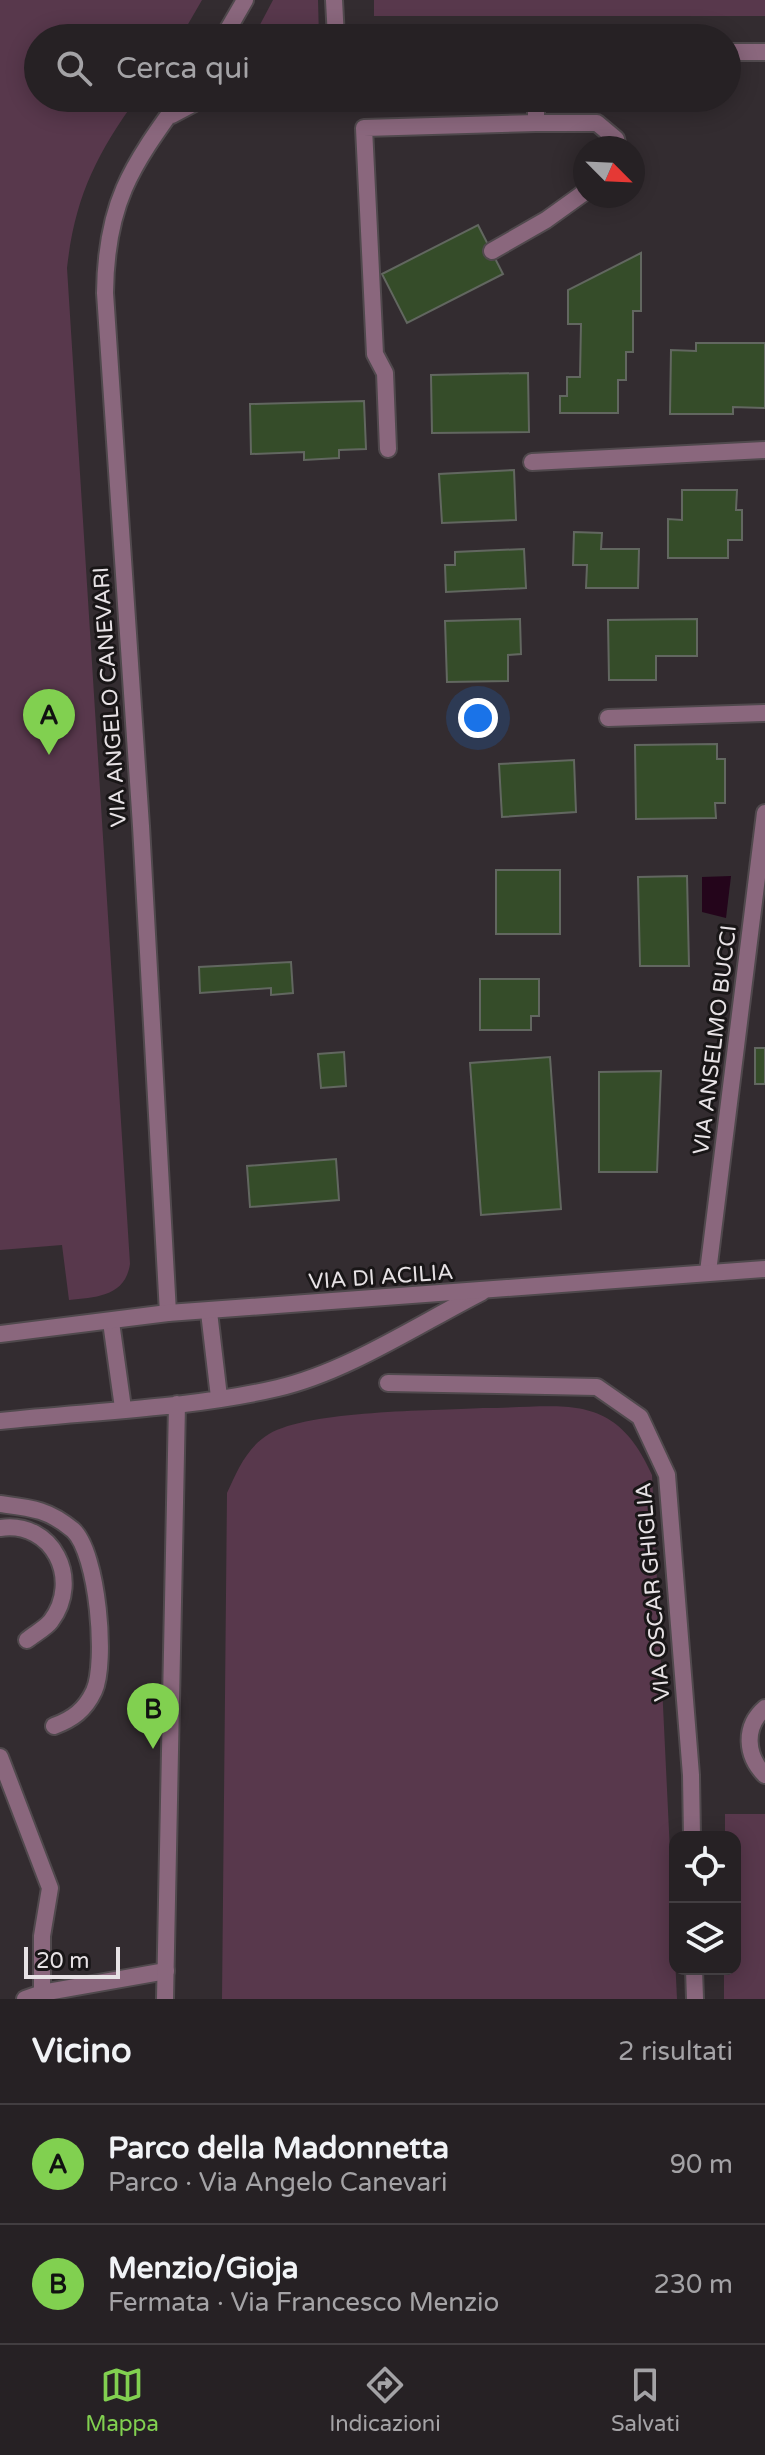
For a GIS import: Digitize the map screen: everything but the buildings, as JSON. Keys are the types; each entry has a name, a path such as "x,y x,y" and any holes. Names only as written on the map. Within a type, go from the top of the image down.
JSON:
{"street":[{"path":"231,24 245,0"},
{"path":"334,0 335,24"},
{"path":"741,52 765,52"},
{"name":"VIA ANGELO CANEVARI","path":"168,1313 142,841 105,293 105,249 115,206 147,143 171,112"},
{"path":"167,117 177,112"},
{"path":"536,112 536,123"},
{"path":"388,449 385,373 375,354 364,128 597,123 612,136"},
{"path":"492,251 573,201"},
{"path":"532,462 765,450"},
{"path":"608,718 765,713"},
{"name":"VIA ANSELMO BUCCI","path":"708,1272 765,813"},
{"name":"VIA DI ACILIA","path":"0,1334 168,1313 765,1269"},
{"path":"0,1421 177,1404 305,1380 482,1292"},
{"path":"209,1312 219,1397"},
{"path":"111,1322 123,1408"},
{"name":"VIA OSCAR GHIGLIA","path":"388,1383 597,1387 640,1417 667,1475 691,1775 692,1831"},
{"path":"165,1999 177,1404"},
{"path":"0,1504 44,1509 76,1533 93,1567 99,1613 95,1689 75,1718 54,1726"},
{"path":"0,1528 31,1531 51,1547 65,1572 63,1595 51,1622 27,1640"},
{"path":"765,1708 752,1724 749,1738 750,1753 765,1775"},
{"path":"0,1757 50,1888 42,1936 42,1996"},
{"path":"25,1999 76,1993 166,1971"},
{"path":"694,1975 695,1999"}],"shaded area":[{"path":"0,0 202,0 188,24 24,24 24,112 128,112 99,158 82,198 67,268 130,1264 127,1275 116,1289 99,1296 69,1300 62,1245 0,1250"},
{"path":"273,0 318,0 319,24 260,24"},
{"path":"374,0 765,0 765,16 374,16"},
{"path":"731,876 726,918 702,912 702,877"},
{"path":"483,1408 583,1409 603,1416 621,1428 637,1447 652,1475 669,1831 669,1975 676,1975 677,1999 222,1999 227,1493 244,1460 269,1434 312,1420 372,1413"},
{"path":"725,1814 765,1814 765,1999 724,1999 724,1975 741,1975 741,1831 725,1831"}],"place":[{"name":"Parco della Madonnetta","path":"49,755"},
{"name":"Menzio/Gioja","path":"153,1749"}]}
